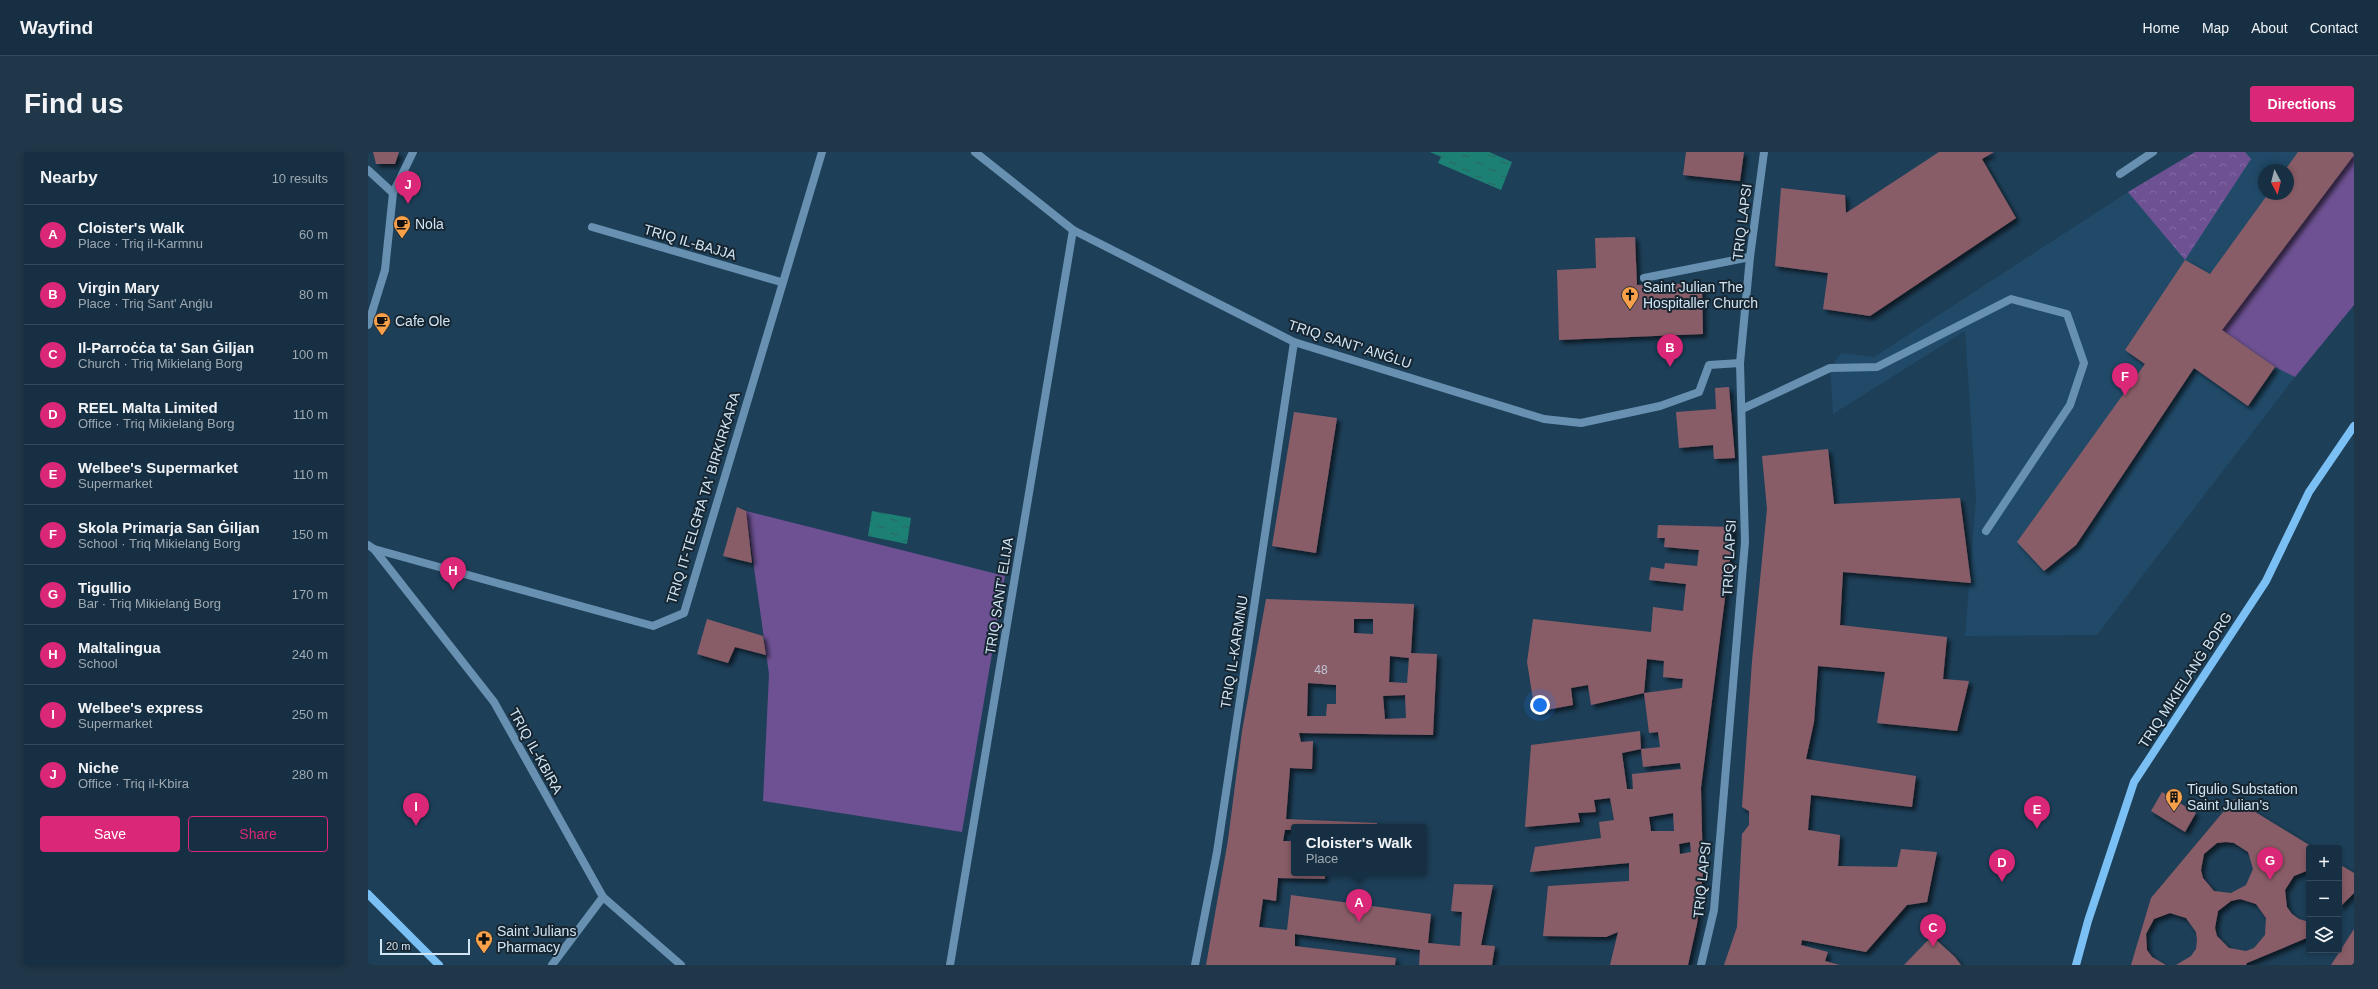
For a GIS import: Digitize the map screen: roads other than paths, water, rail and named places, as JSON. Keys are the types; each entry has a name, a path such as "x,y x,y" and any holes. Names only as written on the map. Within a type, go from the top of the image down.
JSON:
{"main road":[{"name":"TRIQ MIKIELANĠ BORG","path":"2076,965 2088,921 2134,782 2266,581 2310,492 2354,426"},
{"path":"368,894 439,965"}],"street":[{"path":"368,325 385,270 393,193 412,152"},
{"name":"TRIQ IT-TELGĦA TA' BIRKIRKARA","path":"371,547 653,626 684,613 781,282 822,152"},
{"name":"TRIQ SANT' ANǴLU","path":"975,152 1073,230 1294,342 1544,419 1581,423 1660,406 1699,392 1709,365 1740,363"},
{"name":"TRIQ LAPSI","path":"1701,965 1714,910 1745,542 1740,363 1750,257 1764,152"},
{"path":"2120,174 2153,152"},
{"path":"368,170 393,193"},
{"name":"TRIQ IL-BAJJA","path":"592,227 781,282"},
{"name":"TRIQ SANT' ELIJA","path":"950,965 1073,230"},
{"path":"1644,278 1750,257"},
{"path":"1742,409 1830,368 1878,367 2011,299 2067,314 2084,363 2070,405 1986,531"},
{"name":"TRIQ IL-KARMNU","path":"1195,965 1217,852 1294,342"},
{"name":"TRIQ IL-KBIRA","path":"371,547 494,702 604,897 681,965"},
{"path":"552,965 604,897"}],"water":[{"path":"1430,152 1489,152 1512,162 1501,190 1438,163 1441,157"},
{"path":"872,511 911,518 907,544 868,536"}],"place":[{"name":"Niche","path":"408,204"},
{"name":"Nola","path":"402,239"},
{"name":"Saint Julian The Hospitaller Church","path":"1630,310"},
{"name":"Cafe Ole","path":"382,336"},
{"name":"Virgin Mary","path":"1670,367"},
{"name":"Skola Primarja San Ġiljan","path":"2125,396"},
{"name":"Maltalingua","path":"453,590"},
{"name":"Tigulio Substation Saint Julian's","path":"2174,812"},
{"name":"Welbee's express","path":"416,826"},
{"name":"Welbee's Supermarket","path":"2037,829"},
{"name":"Tigullio","path":"2270,880"},
{"name":"REEL Malta Limited","path":"2002,882"},
{"name":"Cloister's Walk","path":"1359,922"},
{"name":"Il-Parroċċa ta' San Ġiljan","path":"1933,947"},
{"name":"Saint Julians Pharmacy","path":"484,954"}]}
